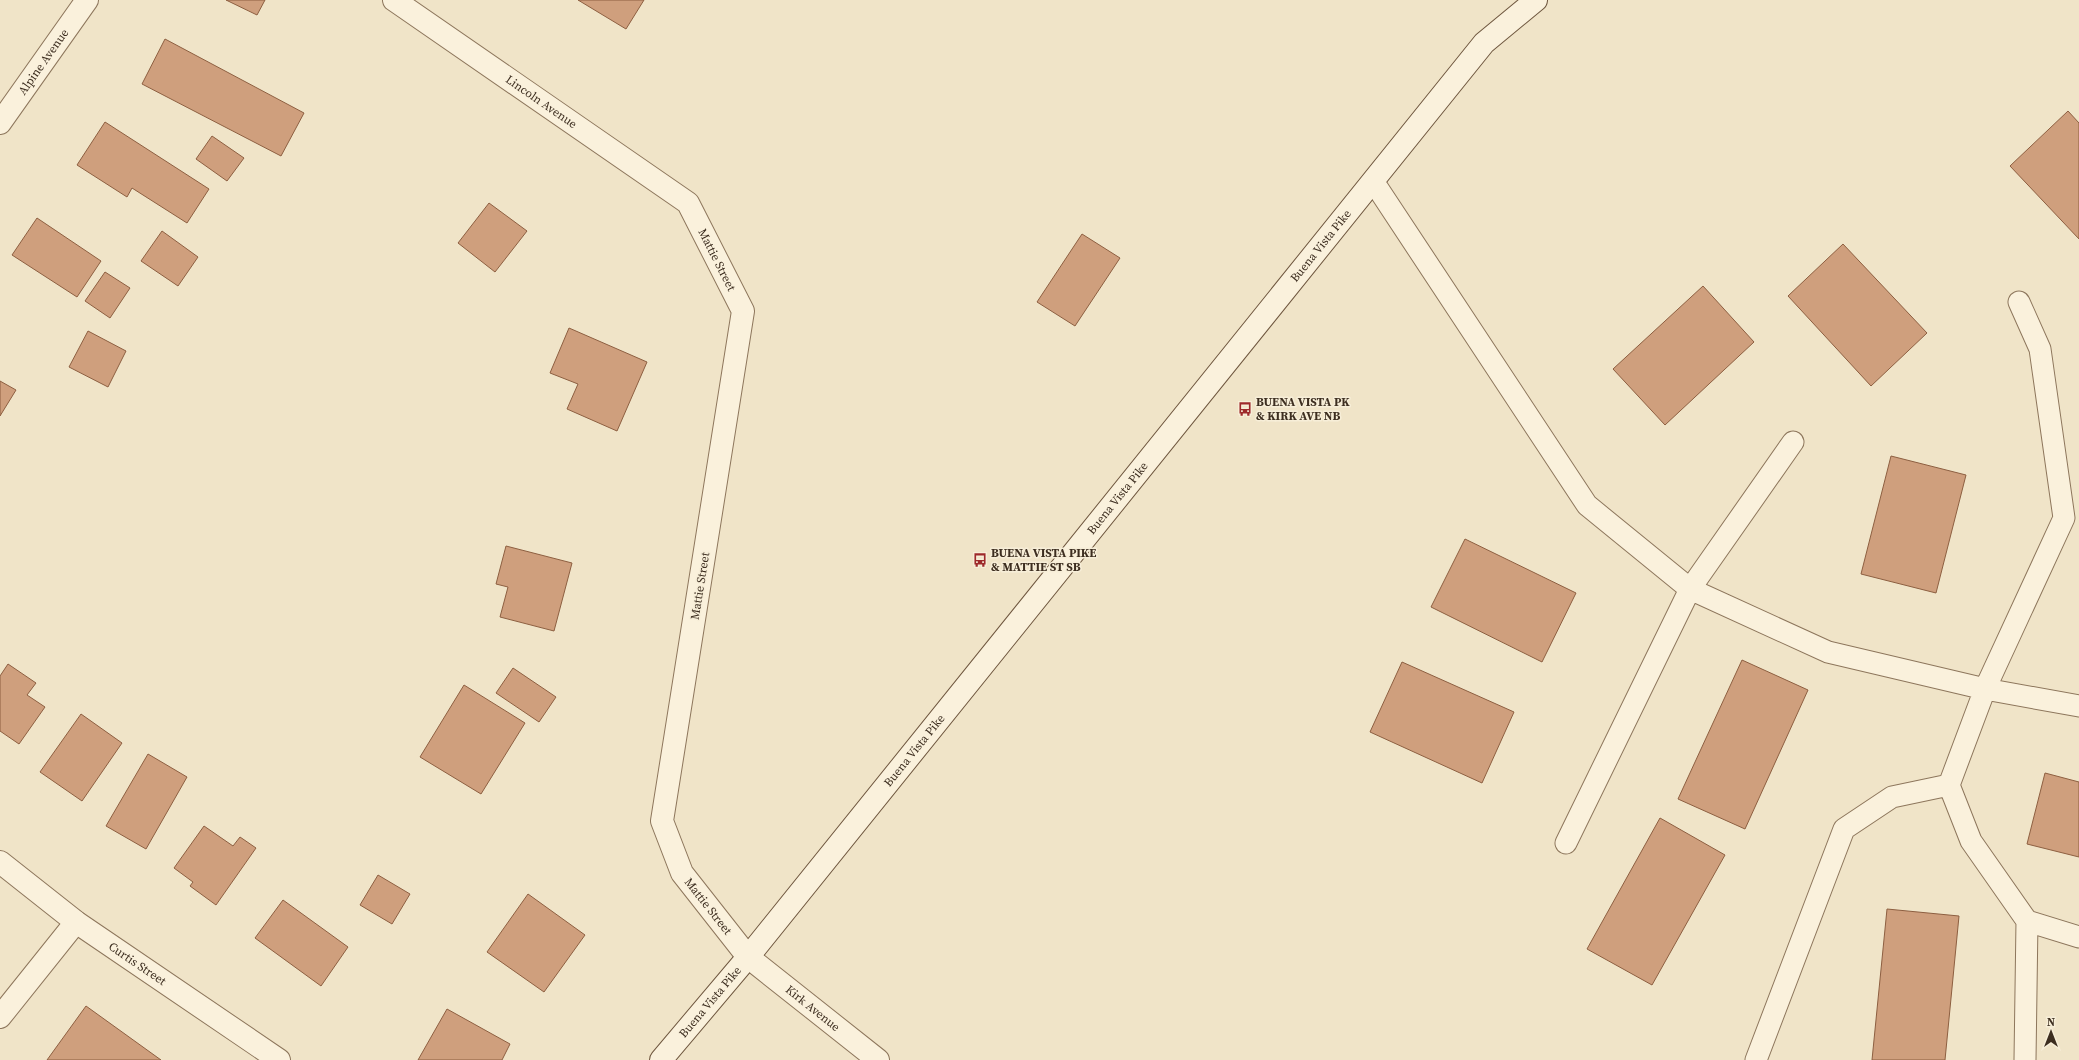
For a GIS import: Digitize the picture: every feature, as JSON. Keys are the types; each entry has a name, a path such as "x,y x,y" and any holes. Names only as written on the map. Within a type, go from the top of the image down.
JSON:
{"street":[{"name":"Alpine Avenue","path":"0,123 88,0"},
{"name":"Lincoln Avenue","path":"394,0 688,203"},
{"name":"Buena Vista Pike","path":"661,1060 748,956 1484,43 1536,0"},
{"name":"Mattie Street","path":"688,203 743,311 662,821 682,873 748,956"},
{"name":"Curtis Street","path":"0,862 76,922 279,1060"},
{"path":"0,1017 76,922"},
{"name":"Kirk Avenue","path":"748,956 878,1060"}],"lane":[{"path":"1373,181 1587,505 1690,589 1828,652 1985,689 2079,706"},
{"path":"2019,302 2040,349 2064,518 1985,689 1949,785 1971,841 2027,921 2025,1060"},
{"path":"1566,843 1690,589 1793,442"},
{"path":"1756,1060 1844,829 1892,798 1949,785"},
{"path":"2027,921 2079,937"}],"building":[{"path":"226,0 265,0 257,15"},
{"path":"578,0 644,0 626,29"},
{"path":"165,39 304,113 281,156 142,84"},
{"path":"2068,111 2079,123 2079,239 2010,166"},
{"path":"105,122 209,189 187,223 132,188 127,197 77,165"},
{"path":"212,136 244,158 227,181 196,159"},
{"path":"489,203 527,231 495,272 458,243"},
{"path":"37,218 101,261 77,297 12,255"},
{"path":"162,231 198,257 178,286 141,261"},
{"path":"1082,234 1120,258 1075,326 1037,302"},
{"path":"1843,244 1927,333 1871,386 1788,296"},
{"path":"105,272 130,288 110,318 85,301"},
{"path":"1703,286 1754,342 1665,425 1613,369"},
{"path":"569,328 647,362 617,431 567,409 578,384 550,373"},
{"path":"88,331 126,351 108,387 69,367"},
{"path":"0,381 16,390 0,416"},
{"path":"1891,456 1966,475 1936,593 1861,574"},
{"path":"1465,539 1576,593 1542,662 1431,607"},
{"path":"506,546 572,563 554,631 500,617 508,587 496,584"},
{"path":"1742,660 1808,690 1745,829 1678,799"},
{"path":"1402,662 1514,712 1482,783 1370,732"},
{"path":"8,664 36,683 27,695 45,707 19,744 0,731 0,676"},
{"path":"513,668 556,697 539,722 496,693"},
{"path":"464,685 525,723 481,794 420,757"},
{"path":"81,714 122,743 82,801 40,772"},
{"path":"148,754 187,777 146,849 106,826"},
{"path":"2045,773 2079,782 2079,857 2027,844"},
{"path":"1660,818 1725,855 1652,985 1587,949"},
{"path":"204,826 233,846 240,837 256,848 216,905 190,886 193,882 174,868"},
{"path":"378,875 410,894 392,924 360,905"},
{"path":"528,894 585,935 544,992 487,952"},
{"path":"283,900 348,947 321,986 255,938"},
{"path":"1887,909 1959,916 1945,1060 1872,1060"},
{"path":"86,1006 161,1060 47,1060"},
{"path":"447,1009 510,1044 502,1060 418,1060"}],"place":[{"name":"BUENA VISTA PK & KIRK AVE NB","path":"1245,409"},
{"name":"BUENA VISTA PIKE & MATTIE ST SB","path":"980,560"}]}
